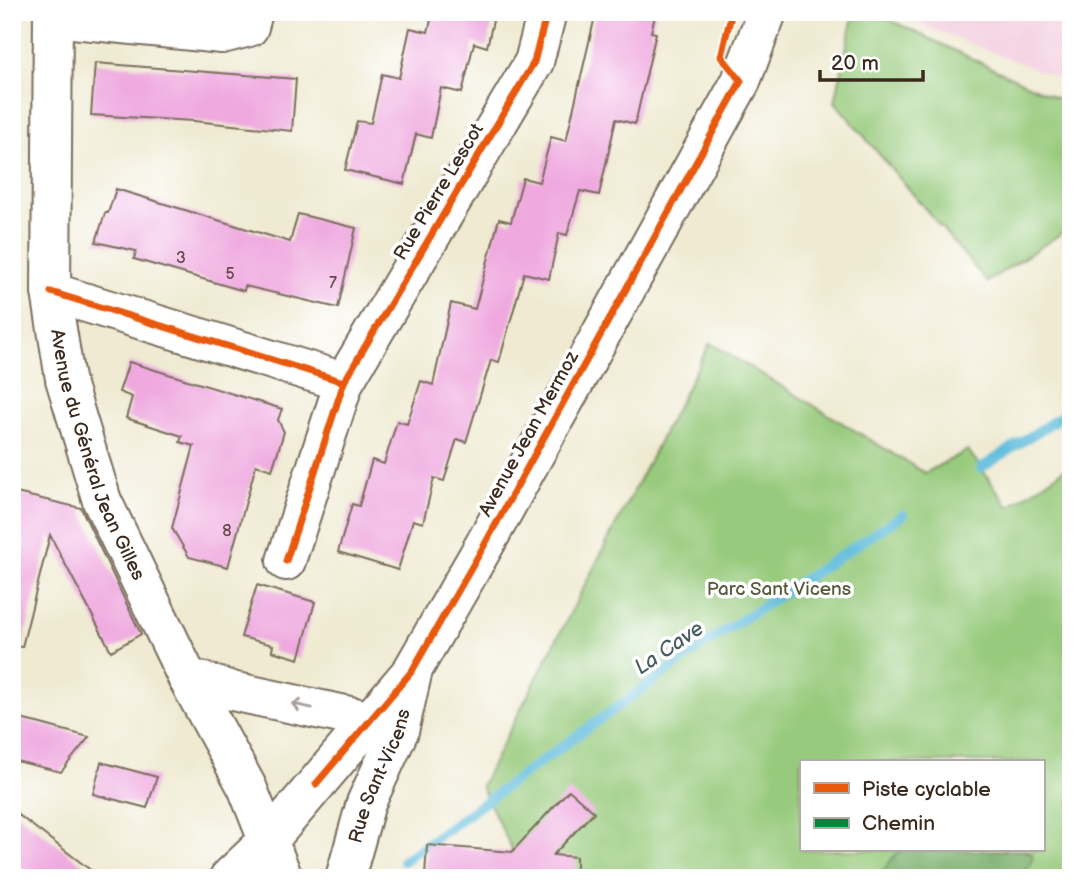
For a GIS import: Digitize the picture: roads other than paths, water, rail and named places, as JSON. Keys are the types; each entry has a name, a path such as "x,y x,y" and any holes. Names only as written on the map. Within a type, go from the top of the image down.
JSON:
{"street":[{"path":"53,14 222,34 248,27 253,12"},
{"name":"Rue Pierre Lescot","path":"286,561 344,382 534,62 547,12"},
{"name":"Avenue Jean Mermoz","path":"229,878 268,841 412,671 506,508 741,81 767,12"},
{"name":"Avenue du Général Jean Gilles","path":"53,14 51,292 65,379 102,501 187,677 247,787 268,841"},
{"path":"51,292 344,382"},
{"name":"Rue Sant-Vicens","path":"345,878 366,803 399,731 412,671"},
{"path":"187,677 232,691 369,720"},
{"path":"268,841 283,878"}],"waterway":[{"name":"La Cave","path":"981,468 1071,410"},
{"name":"La Cave","path":"631,697 702,646 903,515"},
{"name":"La Cave","path":"403,861 624,702"}],"park label":[{"name":"Parc Sant Vicens","path":"779,589"}]}
